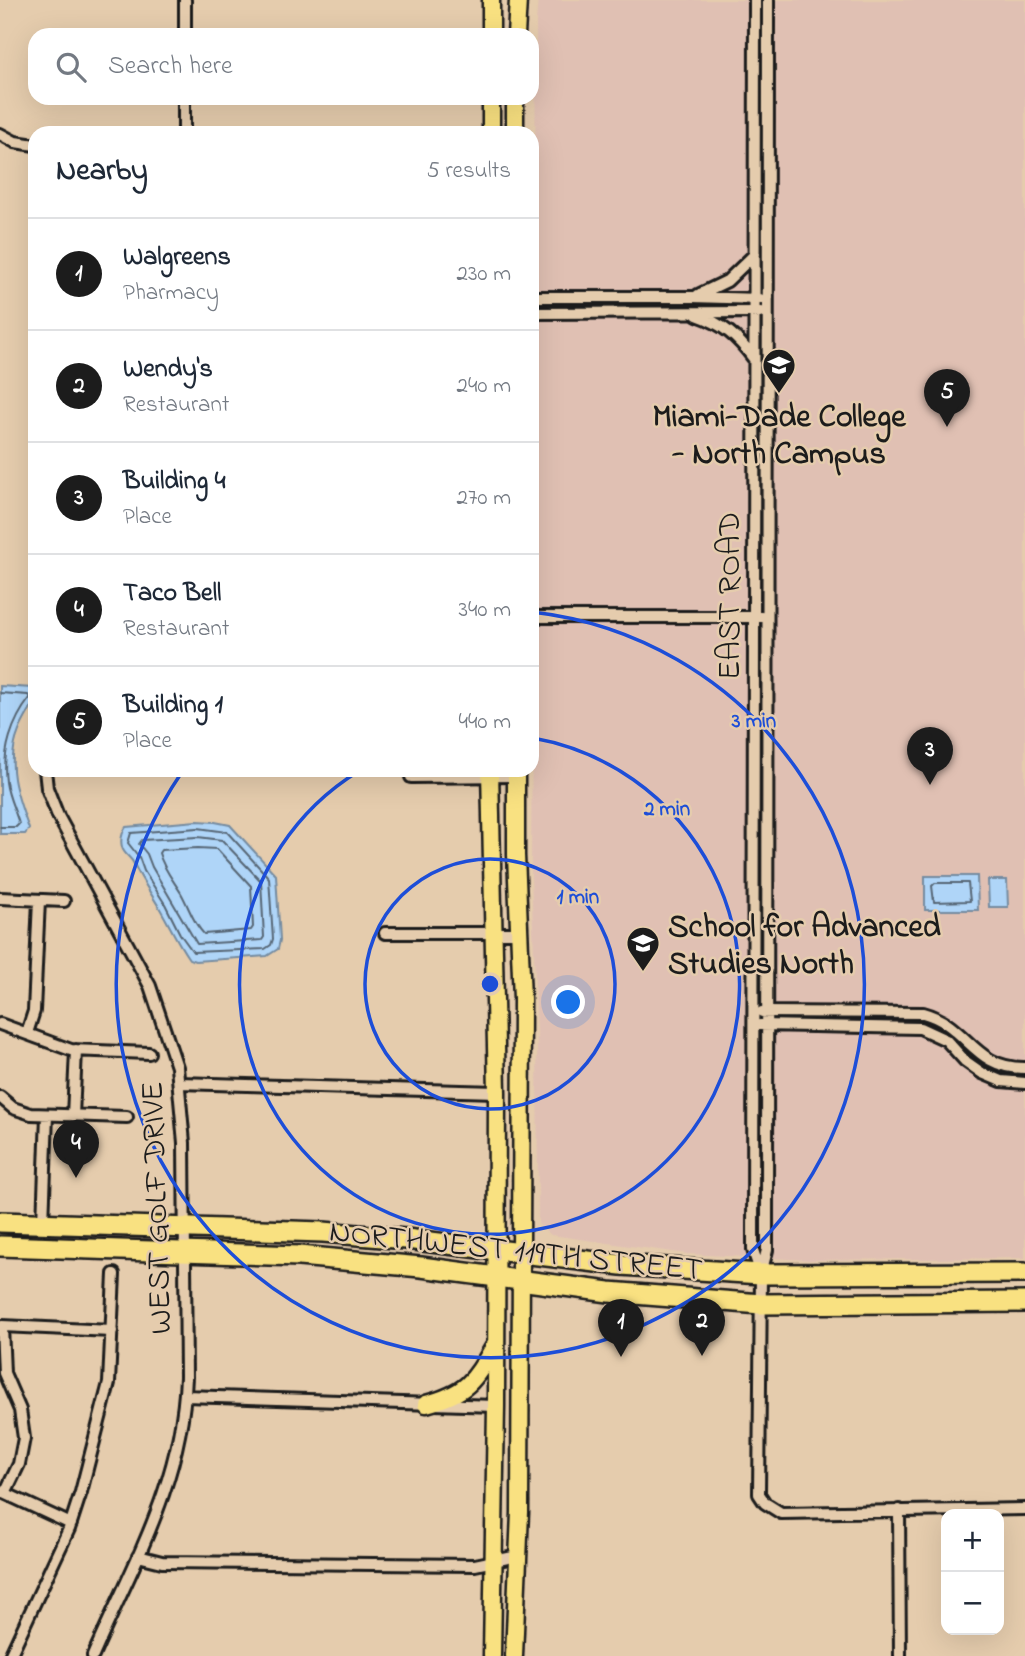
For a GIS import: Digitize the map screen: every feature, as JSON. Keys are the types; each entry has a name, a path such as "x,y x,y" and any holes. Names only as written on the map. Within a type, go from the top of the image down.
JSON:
{"highway":[{"name":"NORTHWEST 119TH STREET","path":"0,1222 335,1233 621,1265 761,1274 1025,1273"},
{"name":"NORTHWEST 119TH STREET","path":"0,1246 185,1251 360,1261 609,1292 761,1304 1025,1302"}],"main road":[{"path":"491,0 491,28"},
{"path":"516,28 518,0"},
{"path":"491,105 491,126"},
{"path":"515,105 515,126"},
{"path":"490,777 497,1092 492,1656"},
{"path":"514,1656 520,1512 522,999 516,855 516,777"},
{"path":"426,1404 448,1398 462,1390 477,1376 496,1343"}],"street":[{"path":"185,28 186,0"},
{"name":"EAST ROAD","path":"755,0 753,1250 761,1274"},
{"name":"EAST ROAD","path":"768,0 767,1250 761,1274 759,1494 765,1503 781,1513 899,1510"},
{"path":"184,105 184,126"},
{"path":"0,134 15,142 28,144"},
{"path":"692,297 721,286 755,254"},
{"path":"539,297 767,299"},
{"path":"539,313 768,312"},
{"path":"692,314 727,329 741,341 754,359"},
{"path":"539,617 767,617"},
{"name":"WEST GOLF DRIVE","path":"46,777 55,809 150,986 171,1045 179,1083 184,1143 185,1396 180,1436 168,1486 93,1656"},
{"path":"0,898 64,901"},
{"path":"27,1033 34,1012 39,900"},
{"path":"385,933 519,933"},
{"path":"754,1012 923,1013 947,1023 987,1059 1002,1065 1025,1068"},
{"path":"0,1024 76,1050 149,1054"},
{"path":"754,1025 920,1028 946,1040 965,1061 982,1073 1001,1081 1025,1083"},
{"path":"73,1116 76,1050"},
{"path":"179,1083 497,1092"},
{"path":"0,1097 24,1113 127,1117"},
{"path":"43,1223 47,1115"},
{"path":"10,1656 71,1524 108,1388 114,1275"},
{"path":"71,1524 3,1492 19,1464 24,1438 20,1410 4,1373 2,1326 112,1331"},
{"path":"185,1396 496,1406"},
{"path":"900,1656 899,1510 1025,1509"},
{"path":"138,1556 175,1563 475,1565 518,1556"}],"shaded area":[{"name":"Miami-Dade College - North Campus","path":"538,0 1025,0 1025,1258 810,1260 687,1254 551,1235 538,1224 537,1031 531,876 532,777 539,777 539,126 535,126 536,105 539,105 539,28 536,28"}],"water":[{"path":"0,686 28,688 28,714 15,744 13,768 17,792 29,829 25,834 0,834"},
{"path":"197,821 230,825 276,875 280,940 278,949 267,956 195,961 189,959 133,862 123,850 121,839 126,827"},
{"path":"925,876 977,876 978,910 925,910"},
{"path":"988,880 1007,880 1008,907 989,907"}],"place":[{"name":"Miami-Dade College - North Campus","path":"779,395"},
{"name":"Building 1","path":"947,427"},
{"name":"Building 4","path":"930,785"},
{"name":"School for Advanced Studies North","path":"643,973"},
{"name":"Taco Bell","path":"76,1178"},
{"name":"Wendy's","path":"702,1356"},
{"name":"Walgreens","path":"621,1357"}]}
